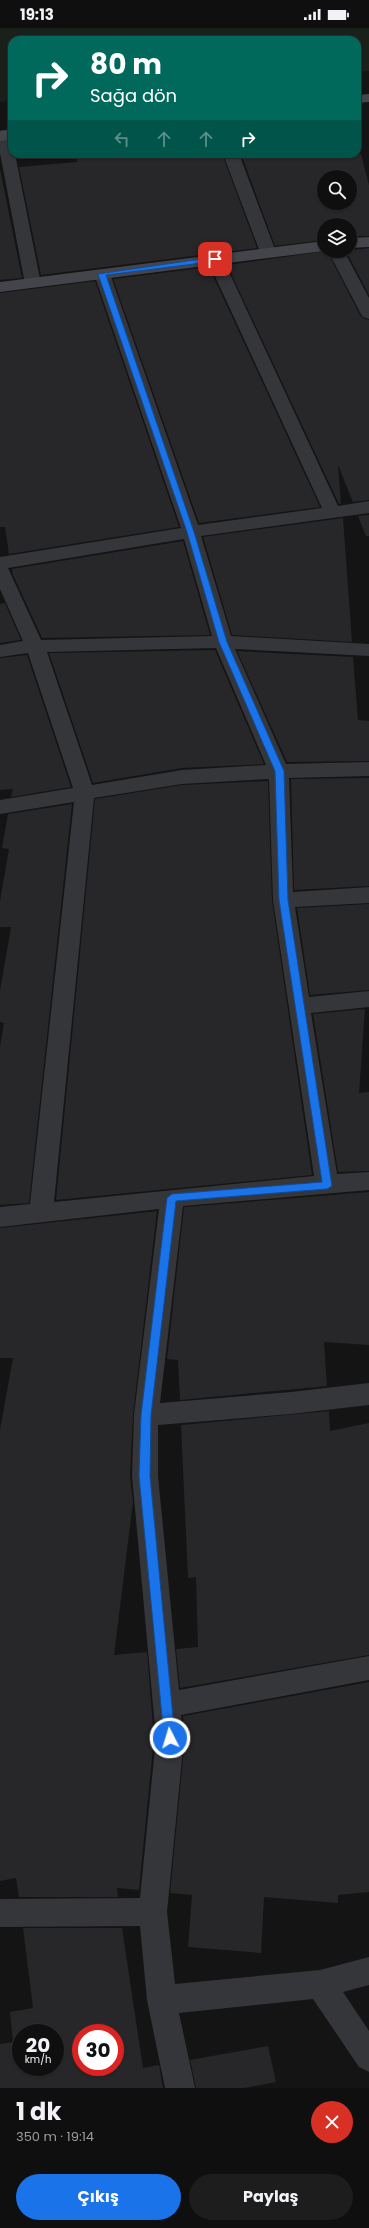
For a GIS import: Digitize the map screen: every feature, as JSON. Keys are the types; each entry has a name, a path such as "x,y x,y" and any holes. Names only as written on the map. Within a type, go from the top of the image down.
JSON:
{"street":[{"path":"5,135 8,151"},
{"path":"9,158 33,284"},
{"path":"233,158 268,252"},
{"path":"357,243 369,242"},
{"path":"0,288 317,247"},
{"path":"340,258 369,314"},
{"path":"215,259 333,513"},
{"path":"102,274 191,532 223,642 279,771 283,900 327,1186"},
{"path":"0,563 191,532 369,507"},
{"path":"0,570 34,646 85,793 41,1212"},
{"path":"0,651 34,646 223,642 369,650"},
{"path":"0,807 182,777 279,771 369,769"},
{"path":"283,900 369,895"},
{"path":"299,1006 369,999"},
{"path":"0,1217 172,1198 327,1186 369,1181"},
{"path":"172,1198 146,1415 145,1476 170,1738 153,1912 162,2000 180,2088"},
{"path":"146,1415 291,1403 369,1394"},
{"path":"167,1704 369,1668"},
{"path":"0,1913 153,1912"},
{"path":"162,2000 320,1984 369,1971"},
{"path":"320,1984 369,2057"}],"shaded area":[{"path":"0,28 369,28 369,71 361,72 361,36 8,36 8,101 0,102"}],"building":[{"path":"361,154 369,185 369,236 357,236 357,218 317,218 317,241 275,246 242,158 361,158"},
{"path":"76,158 223,158 257,248 41,275 19,167 77,162"},
{"path":"0,169 22,278 0,280"},
{"path":"369,248 369,295 350,258 357,258 357,250"},
{"path":"317,252 317,258 331,258 360,315 369,320 369,500 353,502 338,465 341,504 339,504 227,265"},
{"path":"209,267 320,507 199,523 113,279"},
{"path":"95,281 179,527 9,554 5,527 0,527 0,293"},
{"path":"369,515 369,536 366,536 358,516"},
{"path":"343,518 352,642 232,635 203,537"},
{"path":"183,541 210,635 42,638 13,575 12,569"},
{"path":"5,603 21,640 0,643 0,604"},
{"path":"215,650 264,764 182,768 93,783 49,653"},
{"path":"237,651 353,657 358,720 369,721 369,761 287,762"},
{"path":"27,655 71,787 11,797 13,789 0,790 0,658"},
{"path":"369,778 369,886 294,890 291,779"},
{"path":"268,781 272,900 312,1175 56,1200 95,799 182,785"},
{"path":"72,804 29,1203 0,1205 0,1047 4,1023 0,1022 0,991 11,927 0,927 0,901 9,849 2,848 8,814"},
{"path":"369,904 369,990 310,995 297,908"},
{"path":"365,1009 359,1093 369,1092 369,1171 338,1172 313,1014"},
{"path":"369,1192 369,1345 324,1342 327,1386 180,1400 178,1360 167,1359 184,1207"},
{"path":"157,1211 133,1415 130,1476 133,1502 114,1655 147,1652 154,1738 139,1890 117,1888 118,1897 19,1897 16,1878 0,1881 0,1430 13,1358 0,1358 0,1228"},
{"path":"329,1411 330,1431 369,1423 369,1655 180,1688 176,1649 198,1647 196,1577 188,1578 181,1425"},
{"path":"369,1682 369,1892 338,1895 338,1903 264,1897 261,1953 188,1947 192,1895 170,1893 185,1738 183,1716"},
{"path":"23,1928 122,1928 143,2068 159,2065 163,2088 0,2088 0,2044 12,2042 12,2076 64,2076 64,2024 12,2024 12,2032 10,2012 33,2008"},
{"path":"268,2046 276,2082 244,2088 196,2088 190,2060"}],"route":[{"path":"170,1738 145,1476 146,1415 172,1198 327,1186 283,900 279,771 223,642 191,532 102,274 215,259"}]}
